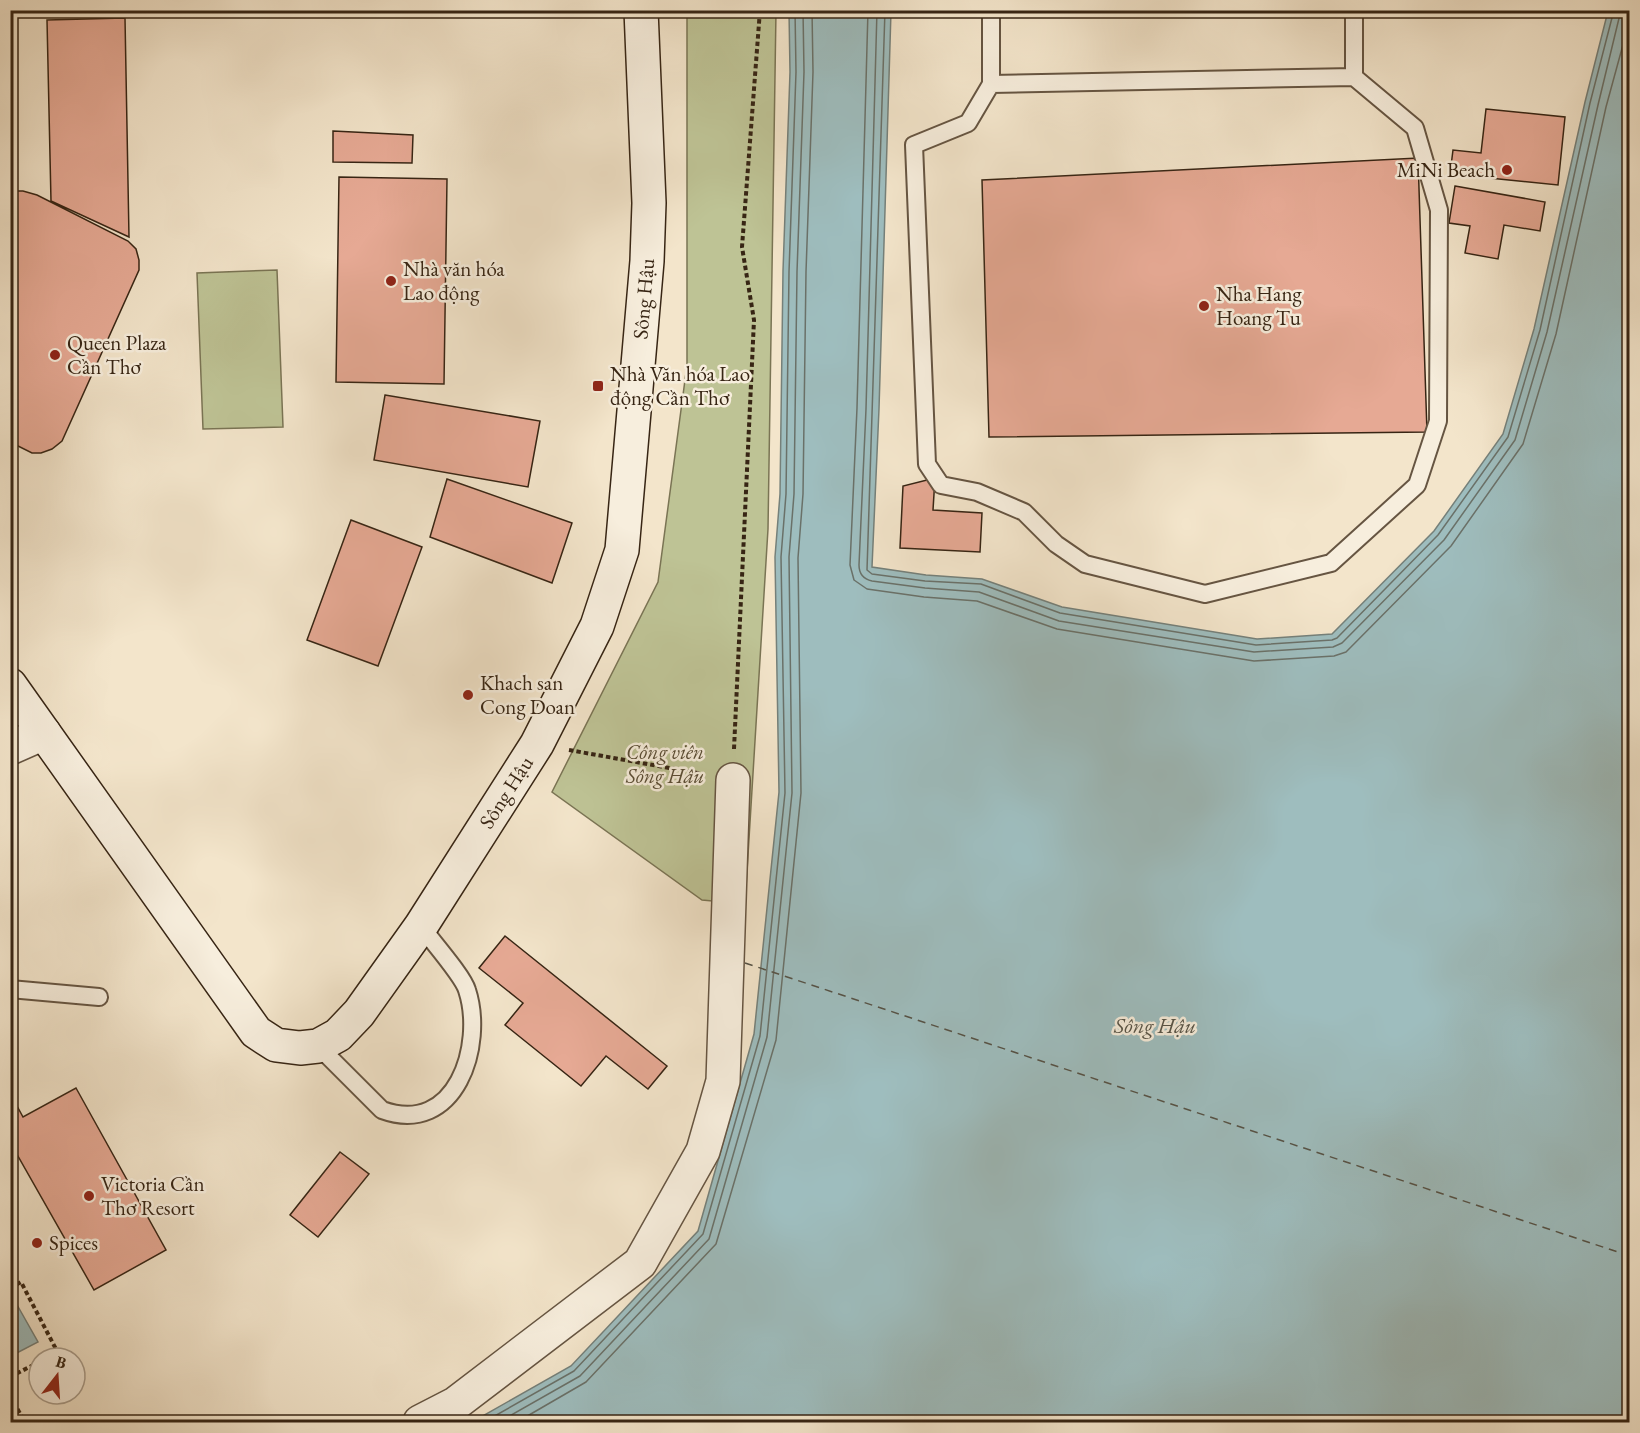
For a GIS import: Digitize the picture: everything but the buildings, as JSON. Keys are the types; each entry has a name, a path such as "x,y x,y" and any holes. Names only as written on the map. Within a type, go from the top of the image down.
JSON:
{"street":[{"name":"Sông Hậu","path":"318,1046 338,1035 359,1013 421,926 537,744 597,626 622,550 649,203 641,10"},
{"path":"10,685 256,1032 276,1045 300,1048 318,1046"},
{"path":"10,748 44,733"},
{"path":"420,1422 455,1404 640,1263 703,1151 723,1081 733,780"}],"lane":[{"path":"991,10 991,84 968,123 914,145 927,464 941,485 977,492 1024,512 1056,544 1085,564 1205,594 1331,563 1417,485 1438,421 1439,210 1415,128 1354,77 991,84"},
{"path":"1354,10 1354,77"},
{"path":"318,1046 382,1110 410,1115 422,1114 442,1104 459,1085 470,1050 473,1012 467,987 421,926"},
{"path":"10,989 99,997"}],"path":[{"path":"537,744 733,780 754,320 742,247 760,10"},
{"path":"10,1287 21,1282 54,1346"},
{"path":"10,1377 27,1368"},
{"path":"10,1396 25,1422"}],"green space":[{"name":"Công viên Sông Hậu","path":"687,11 776,11 768,529 745,904 702,900 552,792 658,582 687,365"},
{"path":"277,270 283,427 203,429 197,273"}],"water":[{"name":"Sông Hậu","path":"789,11 891,11 872,567 926,575 982,579 1062,607 1257,639 1332,634 1434,531 1503,434 1534,329 1608,11 1629,11 1629,1422 472,1422 571,1366 698,1231 754,1034 779,792 775,557 780,494 783,271 790,72"},
{"path":"16,1303 38,1342 11,1356 11,1305"}],"ferry route":[{"path":"745,963 1630,1256"}],"place":[{"name":"MiNi Beach","path":"1507,170"},
{"name":"Nhà văn hóa Lao động","path":"391,281"},
{"name":"Nha Hang Hoang Tu","path":"1204,306"},
{"name":"Queen Plaza Cần Thơ","path":"55,355"},
{"name":"Nhà Văn hóa Lao động Cần Thơ","path":"598,386"},
{"name":"Khach san Cong Doan","path":"468,695"},
{"name":"Victoria Cần Thơ Resort","path":"89,1196"},
{"name":"Spices","path":"37,1243"}]}
